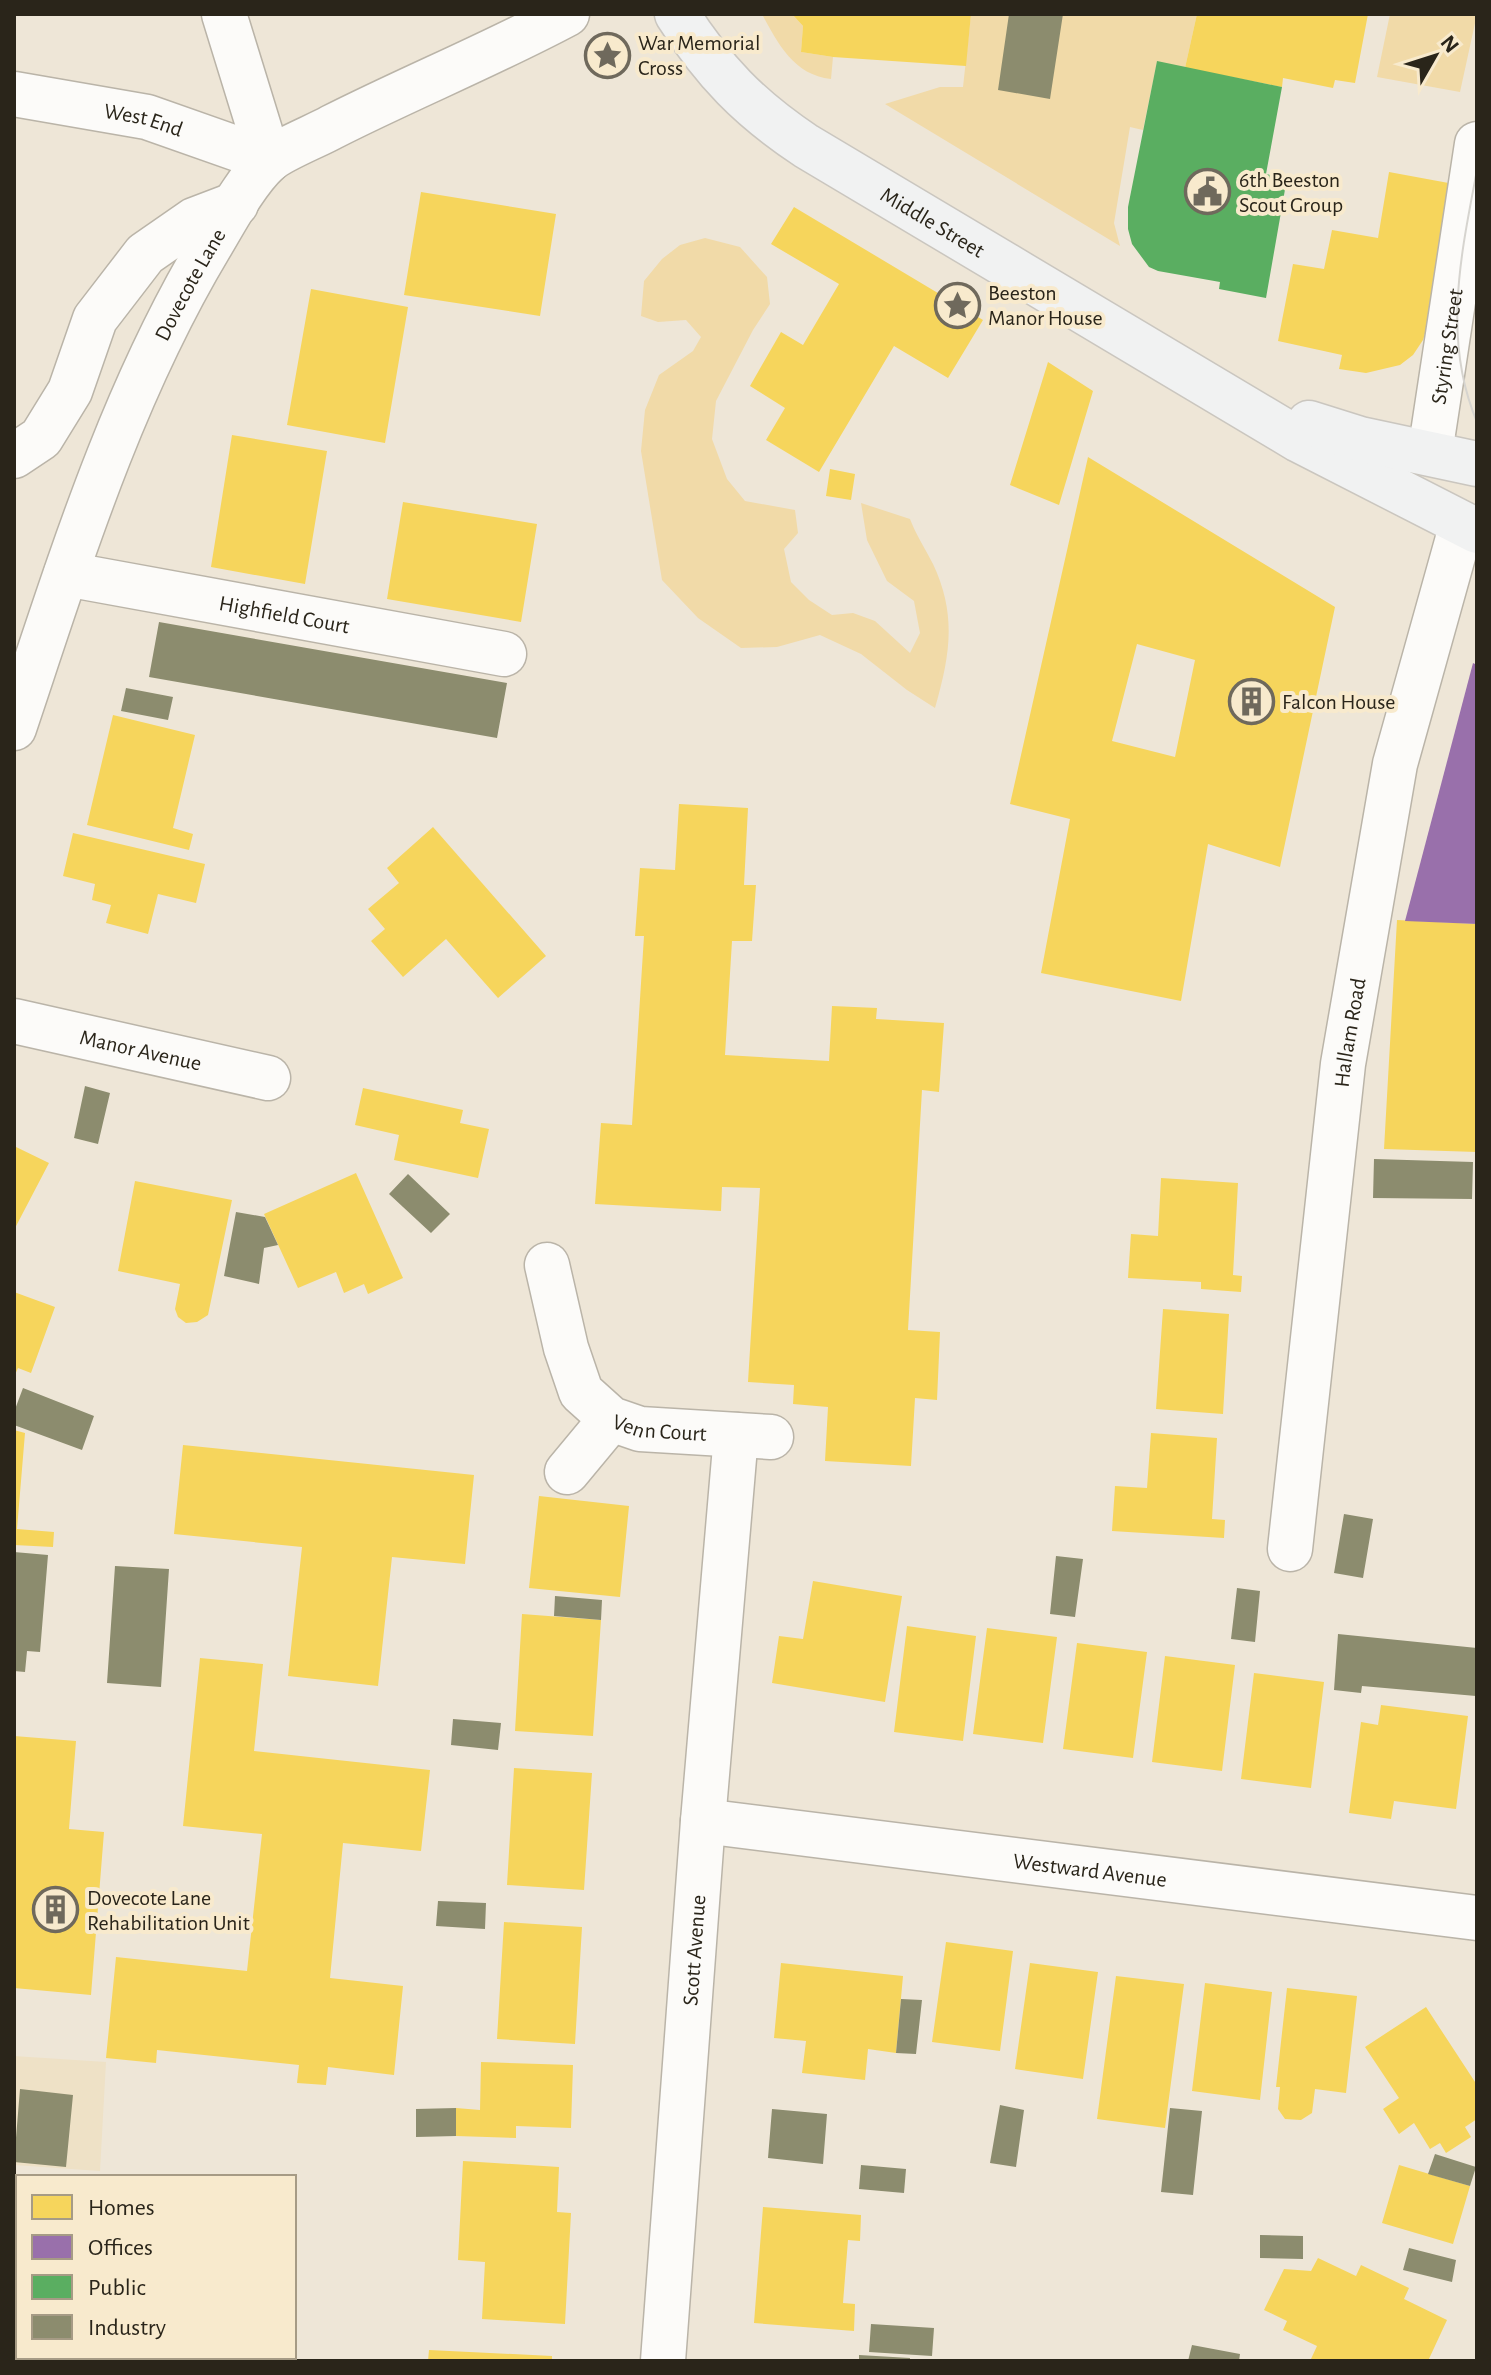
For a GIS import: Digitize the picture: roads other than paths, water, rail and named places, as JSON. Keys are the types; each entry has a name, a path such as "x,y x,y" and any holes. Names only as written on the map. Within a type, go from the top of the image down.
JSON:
{"main road":[{"name":"Middle Street","path":"677,14 703,53 741,97 766,119 917,214 1299,440 1472,524"},
{"name":"Middle Street","path":"1220,392 1360,439 1477,464"},
{"path":"1430,453 1431,476 1445,498 1472,524"}],"street":[{"path":"224,14 269,160"},
{"name":"Dovecote Lane","path":"14,728 129,403 192,276 236,204 269,160 567,14"},
{"name":"West End","path":"14,94 147,117 269,160"},
{"name":"Styring Street","path":"1430,453 1477,144"},
{"path":"14,456 41,438 70,391 95,319 145,254 194,220 236,204"},
{"path":"1436,409 1477,358"},
{"name":"Hallam Road","path":"1290,1549 1343,1064 1395,764 1472,524"},
{"name":"Highfield Court","path":"66,574 504,654"},
{"name":"Manor Avenue","path":"14,1021 268,1078"},
{"name":"Venn Court","path":"547,1265 566,1348 581,1392 611,1419 640,1429 754,1436 726,1539"},
{"path":"567,1472 611,1419"},
{"name":"Scott Avenue","path":"663,2361 726,1539"},
{"name":"Westward Avenue","path":"703,1821 1477,1918"}],"tram line":[{"path":"1477,170 1465,233 1457,328 1466,391 1477,422"}],"place":[{"name":"War Memorial Cross","path":"607,55"},
{"name":"6th Beeston Scout Group","path":"1208,192"},
{"name":"Beeston Manor House","path":"957,305"},
{"name":"Falcon House","path":"1251,701"},
{"name":"Dovecote Lane Rehabilitation Unit","path":"56,1910"}]}
